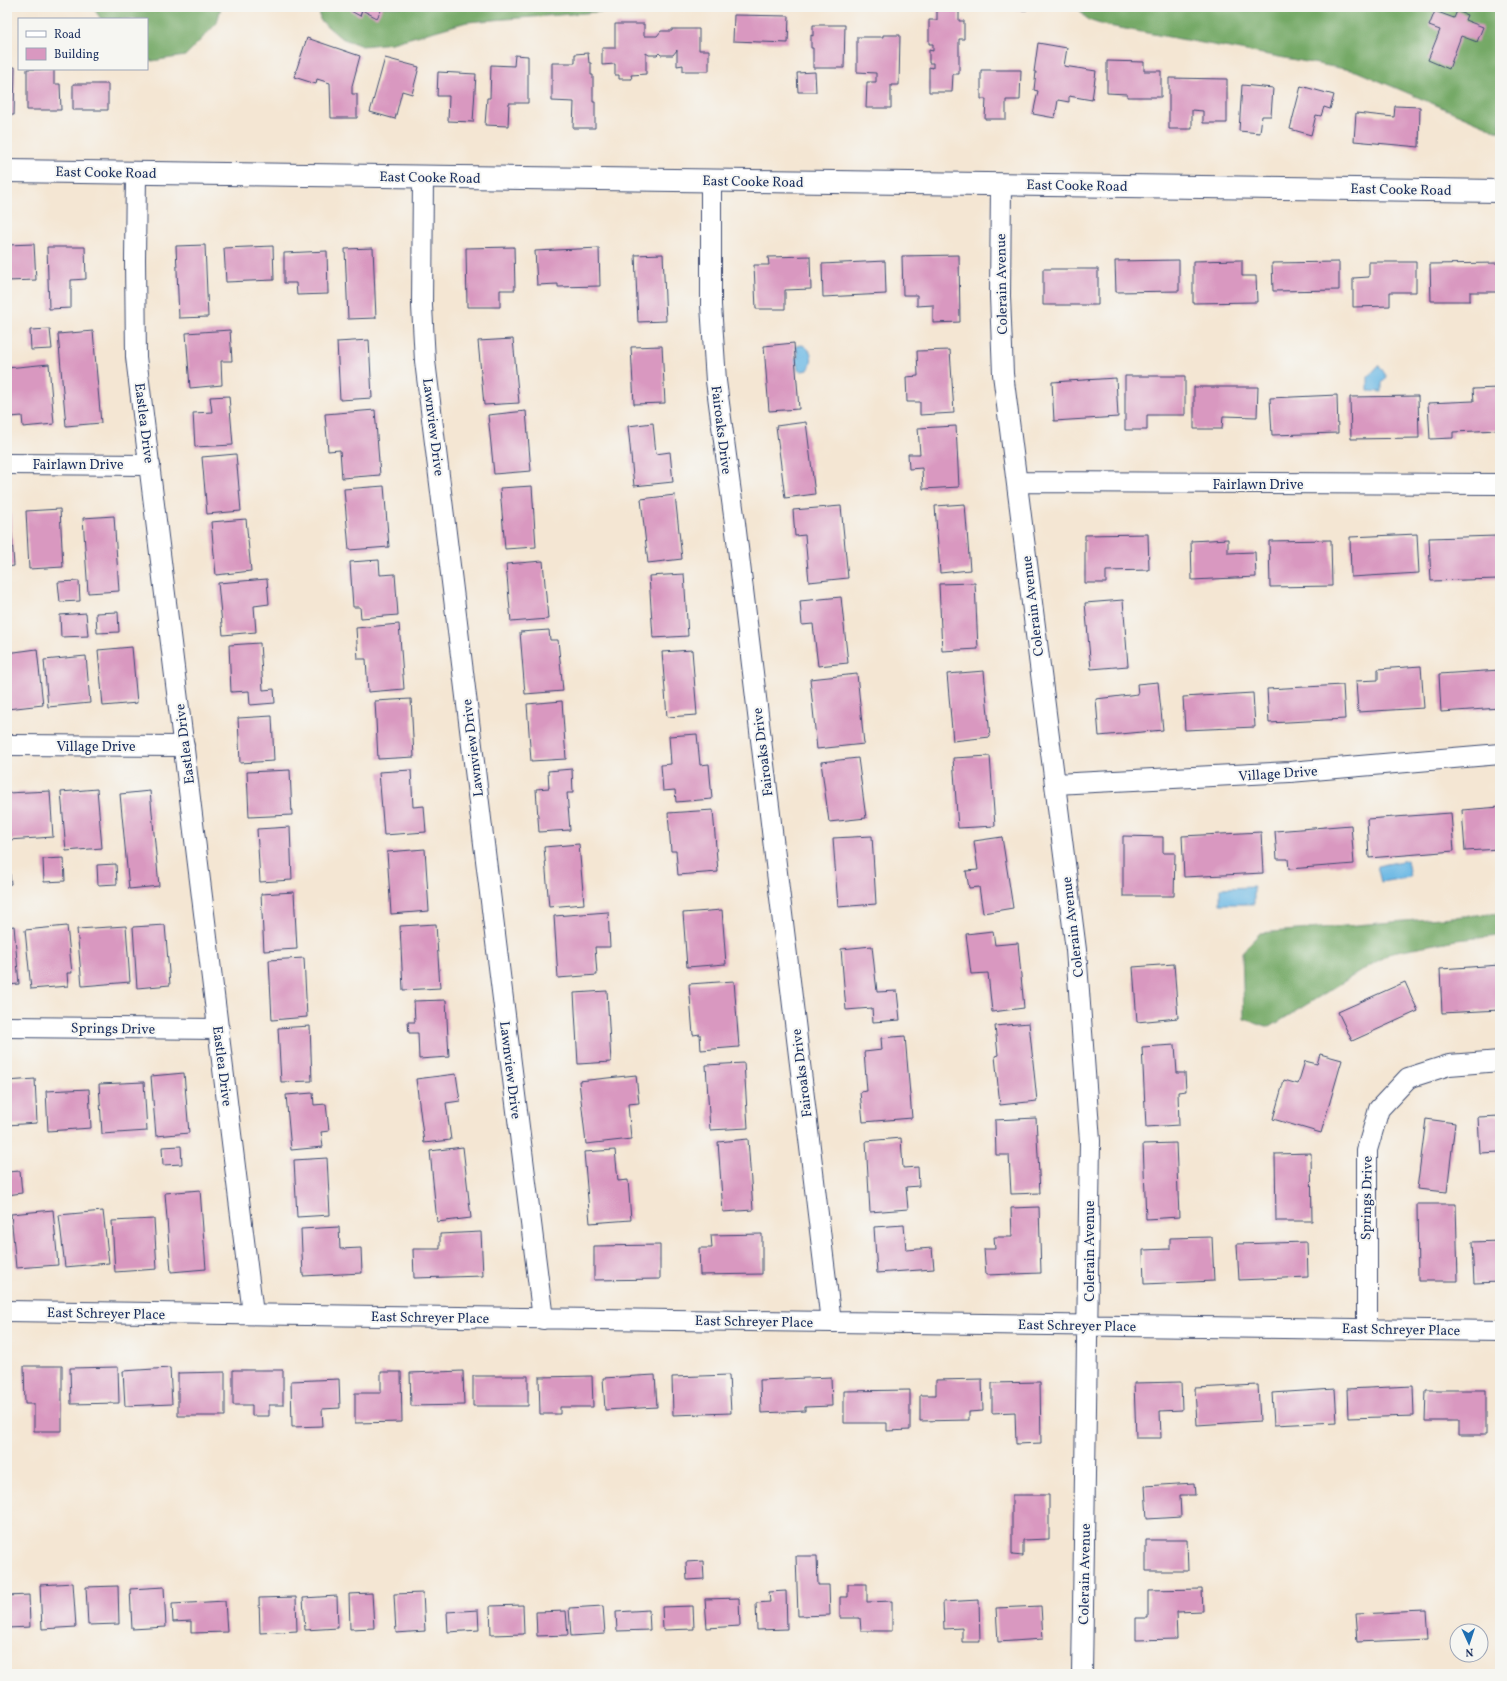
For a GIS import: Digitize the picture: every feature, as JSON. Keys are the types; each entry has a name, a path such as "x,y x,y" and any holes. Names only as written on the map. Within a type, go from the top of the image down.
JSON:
{"main road":[{"name":"East Cooke Road","path":"7,171 1500,191"}],"street":[{"name":"Eastlea Drive","path":"136,173 136,357 253,1314"},
{"name":"Lawnview Drive","path":"423,177 422,306 425,361 500,983 543,1319"},
{"name":"Fairoaks Drive","path":"711,180 711,305 716,382 735,523 831,1322"},
{"name":"Colerain Avenue","path":"1001,184 1000,296 1003,374 1076,950 1090,1141 1082,1674"},
{"name":"Fairlawn Drive","path":"7,464 150,465"},
{"name":"Fairlawn Drive","path":"1017,482 1500,484"},
{"name":"Village Drive","path":"7,745 184,746"},
{"name":"Village Drive","path":"1054,784 1290,772 1500,754"},
{"name":"Springs Drive","path":"7,1027 219,1029"},
{"name":"Springs Drive","path":"1367,1329 1367,1150 1379,1109 1408,1078 1449,1065 1500,1061"},
{"name":"East Schreyer Place","path":"7,1311 543,1319 1049,1324 1088,1326 1500,1330"}],"green space":[{"path":"90,7 221,7 217,23 185,56 152,61 148,59 148,18 100,18 94,9"},
{"path":"319,7 618,7 611,11 467,22 392,43 362,46 341,38 320,20"},
{"path":"1077,7 1500,7 1500,132 1356,71 1103,25 1088,20"},
{"path":"1500,913 1500,936 1456,940 1392,952 1270,1027 1244,1019 1242,952 1260,933"}],"water":[{"path":"802,345 808,349 812,359 808,370 802,371 798,370 797,363 793,363 792,358 798,358 796,346"},
{"path":"1379,365 1387,377 1382,383 1382,392 1368,391 1368,377"},
{"path":"1407,860 1410,877 1381,882 1377,866"},
{"path":"1254,887 1254,904 1220,904 1220,888"}],"building":[{"path":"353,7 383,7 377,18 362,10 360,16 351,11"},
{"path":"1007,7 1027,7 1027,10 1007,10"},
{"path":"959,8 959,21 964,21 964,39 959,39 959,74 953,74 952,92 929,92 929,67 933,68 933,63 929,63 929,50 933,51 933,44 929,44 929,20 937,20 937,9"},
{"path":"1435,11 1454,18 1457,11 1467,15 1465,20 1483,27 1477,42 1461,36 1449,69 1428,60 1440,30 1429,26"},
{"path":"734,15 789,16 788,43 733,41"},
{"path":"615,24 644,24 644,36 657,36 661,31 672,31 672,29 699,29 699,50 709,50 709,71 683,71 683,65 677,66 677,50 673,55 661,55 659,53 657,55 649,55 646,53 646,74 631,75 632,79 619,79 619,75 615,75 615,64 602,65 602,48 615,48"},
{"path":"813,25 845,25 844,68 813,68 813,48 811,48 811,35 813,36"},
{"path":"883,35 900,35 899,85 891,85 891,108 866,108 867,82 876,82 876,73 857,72 857,37 883,37"},
{"path":"307,38 360,56 352,86 352,94 357,94 357,118 331,118 330,83 317,79 316,84 294,77"},
{"path":"1038,43 1067,48 1064,66 1096,71 1092,100 1069,96 1069,102 1058,100 1055,118 1033,114 1038,91 1034,90 1036,72 1034,72"},
{"path":"588,53 589,63 591,63 591,75 593,75 595,128 573,128 574,102 552,101 552,63 575,63 575,54"},
{"path":"515,55 528,56 528,103 509,103 508,126 485,125 487,98 490,98 491,65 514,66"},
{"path":"385,58 419,67 412,94 402,91 395,119 370,112"},
{"path":"1107,61 1144,62 1144,71 1161,71 1161,97 1127,97 1127,94 1107,93"},
{"path":"7,67 15,67 14,115 7,115"},
{"path":"27,70 54,70 54,84 60,84 61,110 27,110"},
{"path":"981,70 1021,70 1020,100 1006,100 1006,119 985,119 986,99 981,99"},
{"path":"438,72 476,74 473,122 448,121 449,96 437,96"},
{"path":"815,72 816,92 798,92 797,73"},
{"path":"1169,78 1227,79 1227,123 1203,123 1203,111 1192,110 1192,129 1169,129"},
{"path":"73,84 108,84 108,110 73,110"},
{"path":"1242,85 1273,88 1271,116 1262,116 1260,133 1239,131"},
{"path":"1301,86 1334,95 1330,109 1324,107 1321,116 1316,115 1311,135 1290,129"},
{"path":"1395,106 1420,107 1419,147 1354,141 1356,113 1394,117"},
{"path":"34,244 36,280 7,281 7,245"},
{"path":"205,245 208,317 179,318 176,246"},
{"path":"273,246 274,280 226,282 224,248"},
{"path":"47,247 85,247 86,279 71,280 71,308 49,309"},
{"path":"514,247 515,290 500,290 500,307 467,307 466,248"},
{"path":"373,248 376,318 348,319 345,249"},
{"path":"599,248 600,286 558,287 558,284 537,285 535,251"},
{"path":"327,251 328,294 297,295 296,283 284,283 284,253"},
{"path":"663,254 666,321 638,322 635,255"},
{"path":"959,255 960,322 933,323 933,305 917,306 917,295 903,295 902,256"},
{"path":"810,256 811,289 785,290 785,309 756,309 754,265 769,265 768,257"},
{"path":"1179,260 1179,291 1116,292 1115,261"},
{"path":"1242,260 1242,276 1256,276 1257,302 1193,303 1193,261"},
{"path":"885,261 886,294 823,297 822,264"},
{"path":"1339,262 1339,290 1273,291 1272,263"},
{"path":"1369,262 1416,262 1416,292 1390,292 1390,306 1353,307 1353,278 1369,277"},
{"path":"1499,263 1499,292 1470,292 1470,301 1431,301 1430,264"},
{"path":"1043,269 1098,269 1098,305 1043,305"},
{"path":"50,329 52,349 31,350 30,330"},
{"path":"230,330 232,361 221,361 222,385 190,388 186,333"},
{"path":"93,331 101,423 66,426 58,334"},
{"path":"513,339 519,403 484,405 478,341"},
{"path":"369,340 372,398 340,400 337,342"},
{"path":"794,343 799,409 769,411 764,346"},
{"path":"662,346 665,403 634,404 631,347"},
{"path":"950,350 954,413 920,415 920,402 907,402 906,377 918,376 917,351"},
{"path":"49,364 54,424 23,427 22,416 11,417 7,368"},
{"path":"1125,376 1185,376 1185,415 1147,415 1147,430 1125,430"},
{"path":"1116,378 1118,417 1054,421 1052,382"},
{"path":"1194,387 1258,387 1257,417 1223,416 1222,429 1194,429"},
{"path":"1498,388 1499,430 1453,432 1453,438 1430,439 1428,403 1474,401 1473,389"},
{"path":"1337,395 1338,433 1272,435 1270,398"},
{"path":"229,396 233,445 195,447 193,413 212,412 210,397"},
{"path":"1418,396 1419,438 1351,439 1350,397"},
{"path":"375,410 380,475 342,478 340,450 328,451 325,414"},
{"path":"526,411 531,471 494,474 488,415"},
{"path":"806,422 815,494 785,498 776,426"},
{"path":"653,423 656,454 670,452 673,482 634,486 628,426"},
{"path":"956,426 959,487 923,489 922,468 909,469 908,454 920,454 918,428"},
{"path":"236,454 241,511 207,514 202,457"},
{"path":"384,486 389,547 349,550 344,489"},
{"path":"532,486 536,547 505,549 500,488"},
{"path":"675,495 682,559 648,563 641,499"},
{"path":"965,504 970,570 940,573 935,506"},
{"path":"841,506 848,578 809,582 805,535 795,536 793,510"},
{"path":"7,509 10,509 14,566 7,567"},
{"path":"60,509 63,567 29,569 26,511"},
{"path":"114,516 119,591 88,593 83,518"},
{"path":"246,519 251,571 216,575 211,522"},
{"path":"1148,534 1149,570 1106,571 1106,583 1085,583 1085,535"},
{"path":"1417,534 1419,573 1351,577 1350,537"},
{"path":"1497,536 1498,579 1431,581 1429,538"},
{"path":"1228,539 1228,553 1255,552 1256,577 1192,580 1191,541"},
{"path":"1331,540 1332,586 1270,587 1269,541"},
{"path":"379,560 380,575 395,574 398,615 361,618 360,607 353,607 350,562"},
{"path":"543,561 548,619 511,622 506,564"},
{"path":"684,574 688,636 653,638 649,576"},
{"path":"267,579 269,604 254,606 256,632 223,635 218,583"},
{"path":"79,581 80,601 60,602 58,582"},
{"path":"975,583 978,649 942,651 939,584"},
{"path":"841,597 848,663 818,666 813,624 802,625 800,601"},
{"path":"1123,600 1128,666 1091,669 1085,603"},
{"path":"118,612 119,632 97,633 96,613"},
{"path":"86,613 88,636 61,637 60,615"},
{"path":"399,624 404,689 368,692 366,659 358,659 356,628"},
{"path":"549,630 550,640 558,640 563,691 525,694 520,632"},
{"path":"260,643 263,690 274,689 275,703 250,705 249,691 231,692 229,645"},
{"path":"132,647 137,703 103,706 98,650"},
{"path":"37,649 43,705 7,709 7,653"},
{"path":"692,650 697,715 667,717 662,652"},
{"path":"86,656 90,703 48,707 44,660"},
{"path":"1421,666 1424,708 1358,712 1356,681 1378,680 1378,669"},
{"path":"1500,670 1500,708 1441,712 1439,674"},
{"path":"984,671 990,737 953,741 947,674"},
{"path":"857,674 864,744 817,749 810,679"},
{"path":"1158,682 1163,730 1099,736 1096,699 1138,694 1137,684"},
{"path":"1343,685 1345,719 1269,723 1267,689"},
{"path":"1253,693 1255,727 1185,730 1183,697"},
{"path":"411,699 414,757 378,759 375,701"},
{"path":"562,701 566,759 531,761 527,704"},
{"path":"272,716 274,761 240,763 238,718"},
{"path":"697,734 700,765 709,764 712,799 676,802 675,790 663,791 661,765 671,764 669,736"},
{"path":"990,756 995,826 958,828 953,758"},
{"path":"858,758 866,818 829,822 821,762"},
{"path":"572,769 573,793 567,793 570,830 539,832 536,789 549,788 548,771"},
{"path":"290,770 292,815 249,817 247,772"},
{"path":"411,770 413,807 424,806 426,832 384,835 379,772"},
{"path":"97,789 102,848 66,851 61,792"},
{"path":"50,791 53,837 8,840 7,793"},
{"path":"150,791 159,886 129,889 120,794"},
{"path":"1500,807 1500,849 1465,851 1462,810"},
{"path":"713,810 718,872 678,875 676,851 671,851 668,813"},
{"path":"1451,813 1454,851 1369,858 1367,819"},
{"path":"1351,825 1354,864 1289,869 1288,859 1277,859 1275,831"},
{"path":"290,827 292,880 260,882 257,829"},
{"path":"1261,832 1263,873 1184,877 1182,836"},
{"path":"872,836 876,904 838,907 833,838"},
{"path":"1123,836 1163,837 1163,853 1175,853 1174,896 1123,896"},
{"path":"1002,837 1013,908 983,913 979,887 969,888 966,871 978,870 974,841"},
{"path":"579,844 584,904 549,907 544,847"},
{"path":"425,849 429,911 391,914 387,852"},
{"path":"64,858 65,881 44,882 43,859"},
{"path":"7,864 9,864 11,884 7,885"},
{"path":"116,864 117,884 98,885 97,865"},
{"path":"294,892 297,949 264,951 261,894"},
{"path":"722,910 726,964 687,967 683,913"},
{"path":"608,912 610,947 595,947 597,975 558,978 554,916"},
{"path":"436,924 440,988 403,990 400,926"},
{"path":"165,925 170,985 137,988 133,927"},
{"path":"14,926 19,984 7,985 7,927"},
{"path":"67,926 72,973 67,973 68,986 31,989 25,930"},
{"path":"126,926 130,982 82,986 77,929"},
{"path":"993,931 995,945 1018,943 1024,1008 992,1012 988,973 971,974 966,934"},
{"path":"872,946 877,992 897,991 900,1020 873,1022 872,1008 846,1010 841,949"},
{"path":"304,958 307,1017 272,1020 269,960"},
{"path":"1174,964 1178,1018 1137,1022 1133,967"},
{"path":"1500,965 1500,1010 1442,1013 1440,969"},
{"path":"734,981 739,1047 701,1050 700,1034 693,1035 689,984"},
{"path":"1405,982 1418,1011 1352,1041 1338,1012"},
{"path":"607,991 611,1062 578,1064 574,993"},
{"path":"446,1000 449,1057 419,1059 418,1033 409,1033 408,1022 415,1022 414,1001"},
{"path":"1029,1023 1037,1101 1000,1105 995,1056 998,1055 995,1026"},
{"path":"310,1026 312,1081 281,1082 278,1028"},
{"path":"905,1036 912,1118 863,1122 860,1092 867,1091 864,1052 882,1050 881,1038"},
{"path":"1175,1045 1177,1073 1185,1073 1186,1091 1178,1092 1179,1125 1146,1127 1142,1047"},
{"path":"1320,1054 1342,1060 1321,1133 1273,1119 1284,1080 1298,1084 1305,1061 1317,1064"},
{"path":"744,1063 748,1128 710,1130 706,1065"},
{"path":"184,1073 189,1133 156,1136 151,1076"},
{"path":"456,1074 460,1101 446,1103 451,1140 424,1143 416,1079"},
{"path":"636,1075 639,1103 628,1104 631,1139 586,1144 579,1081"},
{"path":"35,1079 37,1123 7,1125 7,1081"},
{"path":"144,1082 147,1131 102,1134 99,1084"},
{"path":"89,1089 91,1128 48,1131 46,1091"},
{"path":"313,1093 314,1105 326,1104 329,1131 321,1132 323,1147 291,1150 286,1095"},
{"path":"1500,1116 1500,1152 1480,1153 1478,1117"},
{"path":"1036,1118 1040,1193 1011,1194 1009,1155 996,1155 995,1120"},
{"path":"1426,1119 1455,1123 1447,1192 1417,1189"},
{"path":"901,1138 903,1168 918,1167 919,1186 906,1187 908,1209 870,1212 866,1141"},
{"path":"748,1139 753,1210 723,1212 718,1142"},
{"path":"1176,1143 1179,1217 1146,1219 1143,1144"},
{"path":"181,1146 182,1164 163,1165 162,1147"},
{"path":"463,1147 471,1218 437,1222 430,1151"},
{"path":"615,1150 618,1181 628,1180 631,1220 590,1223 584,1152"},
{"path":"1311,1153 1312,1221 1276,1221 1275,1154"},
{"path":"327,1158 330,1215 297,1217 294,1160"},
{"path":"20,1171 22,1193 7,1195 7,1172"},
{"path":"200,1190 206,1269 171,1272 165,1193"},
{"path":"1417,1204 1456,1204 1458,1281 1418,1281"},
{"path":"1039,1207 1041,1273 986,1275 984,1249 995,1249 994,1237 1012,1237 1011,1208"},
{"path":"53,1210 58,1265 16,1268 11,1214"},
{"path":"103,1211 109,1263 65,1267 59,1215"},
{"path":"154,1219 157,1269 115,1272 112,1221"},
{"path":"904,1225 906,1250 932,1248 934,1269 877,1273 874,1227"},
{"path":"339,1227 340,1249 361,1248 362,1273 303,1276 301,1229"},
{"path":"481,1232 483,1276 414,1278 413,1249 440,1249 440,1234"},
{"path":"762,1234 762,1274 700,1275 699,1248 712,1248 711,1235"},
{"path":"1212,1237 1214,1281 1144,1284 1143,1250 1170,1249 1170,1238"},
{"path":"1500,1241 1500,1282 1474,1283 1472,1242"},
{"path":"1307,1242 1308,1277 1239,1280 1237,1244"},
{"path":"660,1245 660,1279 594,1280 594,1246"},
{"path":"24,1366 62,1366 62,1431 34,1431 34,1404 25,1404"},
{"path":"118,1367 119,1403 71,1404 70,1368"},
{"path":"170,1368 172,1404 125,1406 123,1371"},
{"path":"233,1370 283,1370 283,1405 269,1405 269,1416 252,1416 252,1405 233,1405"},
{"path":"463,1371 464,1405 411,1406 410,1373"},
{"path":"225,1372 225,1416 178,1416 178,1373"},
{"path":"381,1372 401,1372 402,1422 355,1423 355,1393 381,1393"},
{"path":"655,1375 657,1407 605,1410 603,1378"},
{"path":"729,1375 731,1413 673,1415 672,1377"},
{"path":"473,1376 528,1376 528,1406 473,1406"},
{"path":"592,1376 593,1407 560,1407 560,1414 540,1414 539,1377"},
{"path":"831,1377 832,1406 805,1407 805,1411 761,1413 760,1380"},
{"path":"339,1379 340,1408 322,1409 323,1426 292,1427 291,1381"},
{"path":"982,1379 983,1411 969,1412 969,1420 920,1421 920,1395 936,1395 936,1380"},
{"path":"1040,1382 1041,1443 1016,1444 1015,1412 992,1413 992,1383"},
{"path":"1181,1382 1182,1410 1160,1411 1161,1438 1136,1438 1134,1383"},
{"path":"1258,1385 1260,1421 1197,1425 1195,1388"},
{"path":"1413,1386 1414,1416 1348,1418 1347,1389"},
{"path":"1335,1389 1337,1422 1274,1425 1272,1393"},
{"path":"910,1390 910,1430 887,1431 887,1423 844,1423 844,1391"},
{"path":"1426,1390 1486,1390 1486,1435 1459,1435 1459,1421 1425,1421"},
{"path":"1194,1483 1195,1495 1180,1495 1181,1517 1147,1519 1145,1486"},
{"path":"1012,1495 1049,1495 1049,1539 1023,1540 1023,1556 1012,1555"},
{"path":"1146,1540 1187,1540 1188,1571 1146,1571"},
{"path":"796,1556 817,1556 818,1585 829,1585 830,1615 798,1616"},
{"path":"703,1561 704,1579 687,1580 686,1562"},
{"path":"73,1583 76,1627 42,1629 40,1585"},
{"path":"848,1584 867,1584 867,1602 892,1601 892,1631 861,1631 860,1618 840,1618 840,1597 848,1597"},
{"path":"118,1586 119,1624 88,1625 86,1587"},
{"path":"164,1587 166,1627 132,1629 130,1589"},
{"path":"1202,1589 1203,1611 1176,1612 1177,1639 1136,1640 1136,1618 1148,1618 1148,1590"},
{"path":"786,1591 787,1629 757,1630 756,1603 770,1602 769,1592"},
{"path":"372,1593 374,1628 350,1629 349,1594"},
{"path":"423,1593 425,1631 396,1633 394,1594"},
{"path":"29,1595 30,1627 7,1628 7,1596"},
{"path":"337,1596 338,1628 305,1630 303,1598"},
{"path":"296,1597 297,1631 260,1633 259,1598"},
{"path":"739,1598 740,1626 707,1628 705,1599"},
{"path":"979,1600 980,1642 962,1642 962,1628 944,1629 943,1602"},
{"path":"225,1601 227,1632 191,1633 191,1621 173,1622 172,1604"},
{"path":"523,1605 524,1634 491,1635 490,1606"},
{"path":"603,1606 605,1634 571,1636 569,1608"},
{"path":"693,1606 694,1629 663,1630 662,1607"},
{"path":"1041,1606 1043,1639 998,1642 996,1608"},
{"path":"478,1610 479,1630 448,1632 447,1612"},
{"path":"649,1610 650,1630 617,1631 616,1612"},
{"path":"566,1611 568,1635 537,1636 536,1612"},
{"path":"1426,1611 1428,1639 1357,1642 1355,1614"}]}
